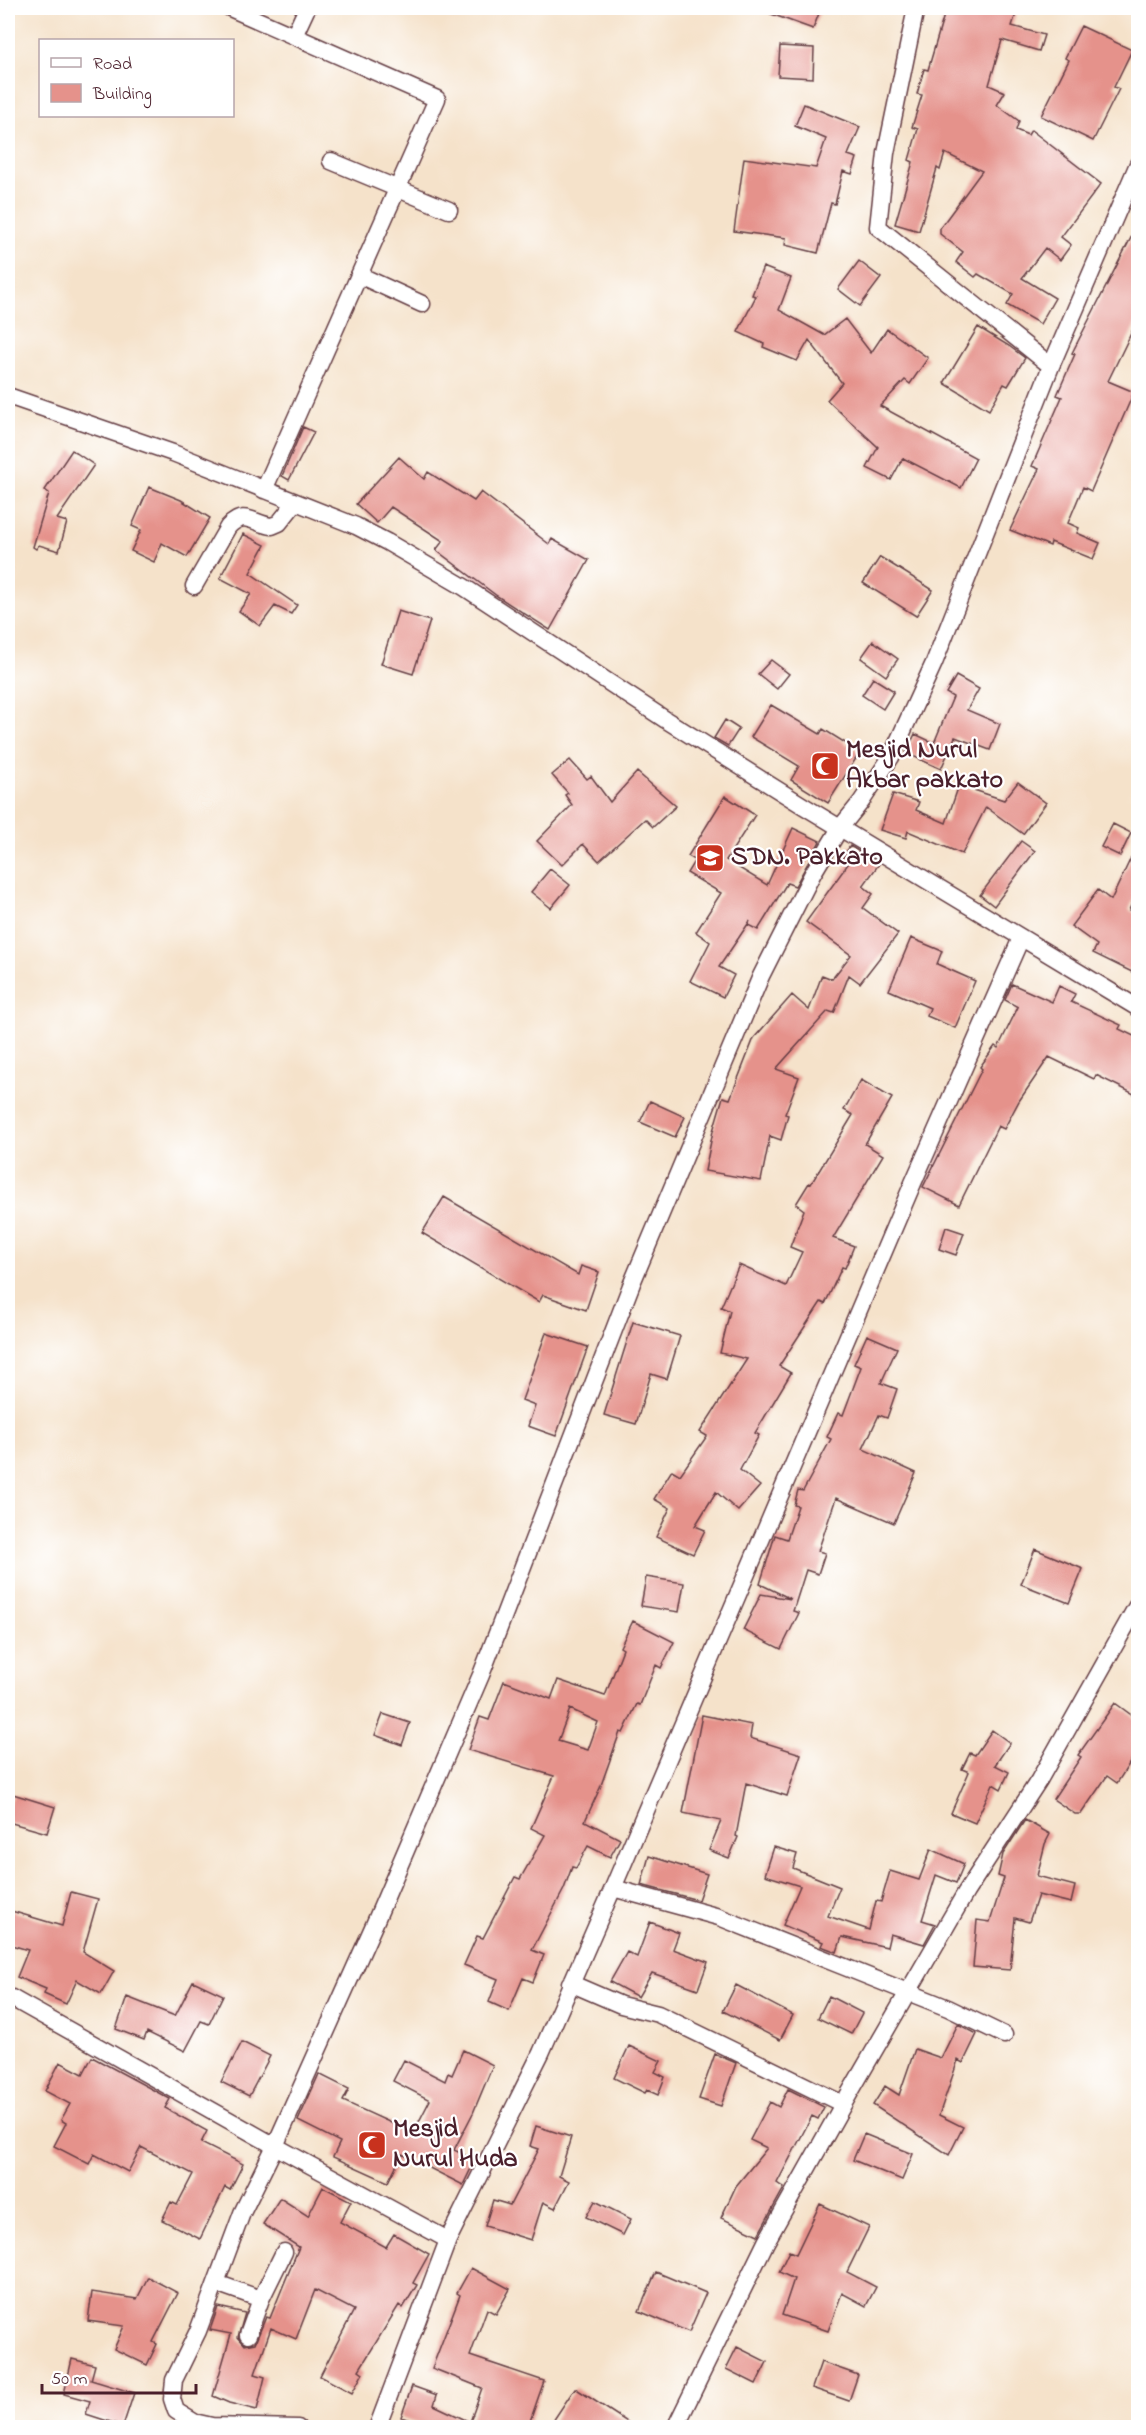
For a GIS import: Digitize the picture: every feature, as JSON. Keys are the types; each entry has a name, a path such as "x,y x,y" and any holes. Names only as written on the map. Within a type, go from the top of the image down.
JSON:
{"street":[{"path":"230,8 437,99 264,490"},
{"path":"294,36 307,8"},
{"path":"916,8 886,153 878,227 1051,366"},
{"path":"331,161 448,210"},
{"path":"298,2427 212,2426 194,2422 176,2411 172,2399 174,2380 198,2331 242,2213 275,2146 374,1925 481,1675 632,1283 761,976 813,873 840,828 861,802 891,757 930,673 1051,366 1138,165"},
{"path":"359,275 422,304"},
{"path":"8,396 162,449 356,526 464,586 666,720 1138,1008"},
{"path":"194,586 228,527 234,521 245,517 272,526 279,523 295,503"},
{"path":"377,2427 448,2240 541,2053 570,1983 614,1888 909,1194 1021,938"},
{"path":"675,2427 766,2242 843,2104 966,1892 1039,1780 1138,1604"},
{"path":"614,1888 719,1917 948,2008 1004,2035"},
{"path":"570,1983 621,2006 658,2014 843,2104"},
{"path":"8,1996 448,2240"},
{"path":"248,2335 261,2299 284,2253"},
{"path":"216,2283 261,2299"}],"building":[{"path":"760,8 821,8 813,29 760,10"},
{"path":"946,8 1018,8 1012,26 1044,35 1039,51 1002,40 989,85 1005,92 997,105 1019,121 1016,130 1028,135 1031,130 1101,184 1061,237 1071,245 1060,260 1045,248 1022,278 1055,298 1040,324 1007,305 1013,294 978,274 975,277 956,262 963,252 940,234 940,228 982,171 945,153 940,170 937,168 919,231 895,224 913,162 909,160 918,129 912,127 922,95 917,94 924,69 928,70"},
{"path":"1081,26 1132,50 1114,87 1119,89 1093,141 1041,116 1069,60 1065,58"},
{"path":"780,46 814,48 813,78 778,76"},
{"path":"804,104 860,127 848,155 857,158 852,174 843,171 835,204 831,203 818,253 785,245 786,238 734,231 744,158 816,168 826,139 795,126"},
{"path":"1138,224 1138,319 1108,381 1134,392 1091,491 1083,487 1068,523 1079,528 1077,533 1100,543 1093,559 1051,542 1050,546 1010,530 1039,469 1032,466 1062,397 1057,395 1075,354 1072,353"},
{"path":"859,261 881,278 860,306 838,289"},
{"path":"763,267 791,278 779,310 824,335 845,319 871,353 887,329 928,358 910,384 905,380 880,406 976,458 961,488 903,458 891,480 867,468 878,447 827,400 842,383 809,340 797,361 763,347 764,344 738,332 756,296 752,295"},
{"path":"978,327 1025,358 1008,386 1004,384 989,410 944,383"},
{"path":"303,427 314,432 289,480 282,476"},
{"path":"72,450 94,465 57,519 67,522 59,551 39,545 36,549 33,547 49,493 45,490"},
{"path":"399,457 424,479 428,472 474,501 481,492 549,544 552,539 589,560 550,630 497,596 436,550 443,541 391,507 377,523 356,504"},
{"path":"149,487 181,500 210,518 187,557 162,543 154,562 131,551 141,530 132,526"},
{"path":"243,534 265,545 250,573 297,605 291,614 275,606 260,626 239,611 251,594 220,578"},
{"path":"880,557 933,590 916,616 863,583"},
{"path":"398,611 430,621 413,674 381,664"},
{"path":"873,641 898,659 886,676 861,658"},
{"path":"771,660 789,674 777,689 758,674"},
{"path":"956,676 979,689 967,710 1000,724 990,750 955,737 941,769 906,753 915,734 934,743 953,697 946,693"},
{"path":"873,678 894,691 883,709 862,695"},
{"path":"771,705 820,734 823,729 860,752 828,803 791,780 799,766 751,737"},
{"path":"725,720 739,729 728,746 714,738"},
{"path":"570,760 587,779 591,776 610,802 637,772 676,806 653,827 645,819 599,861 583,844 562,865 537,841 572,805 565,795 568,793 552,775"},
{"path":"1018,782 1046,803 1023,834 986,807 962,854 908,831 906,838 880,830 893,794 919,802 916,810 946,823 959,785 1004,800"},
{"path":"725,796 755,815 726,860 767,885 793,828 820,841 795,886 787,883 758,930 748,925 750,921 719,967 734,975 723,997 690,981 710,942 696,932 721,893 687,873 695,860 688,856"},
{"path":"1113,824 1131,833 1120,856 1101,847"},
{"path":"1021,841 1035,851 994,906 980,895"},
{"path":"1138,843 1138,890 1129,910 1138,914 1138,975 1093,953 1097,945 1071,926 1098,890 1111,900"},
{"path":"850,846 879,864 863,886 873,894 863,908 898,934 860,983 849,975 834,1013 828,1011 776,1069 799,1077 785,1114 788,1115 781,1140 770,1136 761,1181 705,1171 723,1097 730,1099 754,1038 792,995 809,1010 822,975 832,979 851,955 806,922 848,864 841,860"},
{"path":"550,869 570,885 551,908 531,892"},
{"path":"911,938 942,951 937,964 975,981 955,1028 927,1016 930,1008 889,990"},
{"path":"1012,984 1052,1002 1059,986 1075,994 1071,1002 1121,1025 1119,1029 1138,1038 1138,1096 1096,1075 1094,1079 1049,1057 1019,1101 1004,1129 998,1126 959,1205 923,1187 982,1069 980,1067 995,1046 998,1048 1018,1007 1005,1000"},
{"path":"861,1080 892,1098 865,1144 883,1155 833,1238 854,1246 825,1304 821,1302 779,1366 791,1373 755,1433 759,1435 740,1470 760,1486 738,1511 716,1492 695,1526 705,1530 693,1554 656,1537 670,1508 654,1499 672,1470 680,1475 707,1436 700,1432 747,1359 720,1353 730,1311 721,1307 739,1265 786,1286 802,1252 790,1247 804,1210 796,1204 809,1183 811,1184 853,1115 844,1110"},
{"path":"650,1101 685,1117 675,1137 640,1122"},
{"path":"444,1197 578,1275 581,1266 599,1272 586,1310 543,1295 539,1302 422,1233"},
{"path":"946,1227 964,1233 956,1255 939,1249"},
{"path":"633,1322 680,1336 667,1379 651,1374 636,1424 604,1415"},
{"path":"546,1333 588,1347 556,1436 528,1426 535,1405 522,1400"},
{"path":"867,1335 897,1348 881,1383 897,1389 887,1418 879,1415 863,1449 916,1473 894,1523 836,1498 818,1551 825,1553 818,1574 806,1570 793,1611 799,1613 781,1649 743,1630 761,1594 791,1599 760,1584 775,1535 787,1539 798,1506 794,1505 798,1490 803,1491 831,1439 827,1437 838,1413 843,1415 861,1367 854,1364"},
{"path":"1035,1549 1083,1569 1069,1603 1021,1584"},
{"path":"646,1577 684,1583 679,1612 641,1606"},
{"path":"633,1621 674,1642 661,1668 656,1665 640,1705 637,1704 623,1733 620,1732 600,1788 585,1821 620,1839 610,1857 588,1846 576,1868 572,1867 564,1889 532,1950 544,1955 533,1982 523,1978 509,2011 489,2002 498,1979 464,1965 477,1936 483,1938 515,1877 520,1879 545,1835 531,1828 554,1776 468,1750 480,1717 489,1720 504,1681 551,1699 558,1680 605,1696 623,1649 620,1647","holes":["570,1709 598,1722 588,1750 558,1741"]},
{"path":"1115,1703 1138,1720 1138,1750 1117,1783 1107,1776 1081,1814 1075,1814 1053,1799 1081,1757 1078,1755"},
{"path":"383,1714 410,1723 402,1745 375,1735"},
{"path":"702,1715 752,1725 750,1738 801,1754 787,1796 746,1783 736,1836 738,1837 729,1858 709,1850 721,1821 683,1813"},
{"path":"992,1730 1010,1743 995,1765 1009,1772 1001,1789 993,1784 975,1823 951,1813 969,1772 962,1769 970,1753 975,1755"},
{"path":"13,1794 55,1807 47,1833 8,1822 8,1811"},
{"path":"1025,1820 1050,1834 1045,1844 1037,1876 1075,1886 1071,1903 1038,1895 1029,1922 1015,1918 1010,1970 973,1967 977,1920 990,1922 1004,1878 998,1876 1003,1854"},
{"path":"774,1847 797,1854 793,1868 840,1887 828,1916 869,1930 876,1901 881,1902 890,1871 919,1880 931,1849 964,1864 956,1883 936,1875 922,1920 935,1924 924,1944 890,1934 887,1947 842,1937 837,1952 821,1946 823,1942 783,1925 800,1886 765,1875"},
{"path":"649,1856 707,1874 698,1900 641,1885"},
{"path":"71,1892 98,1899 83,1952 114,1971 101,1994 77,1980 66,2004 44,1994 46,1989 17,1977 28,1950 8,1944 8,1910 62,1926"},
{"path":"650,1922 679,1933 673,1949 708,1962 698,1989 652,1973 638,1997 610,1982 627,1952 637,1957"},
{"path":"193,1981 223,1995 209,2024 201,2021 185,2051 147,2032 144,2040 116,2029 127,1997 175,2016"},
{"path":"736,1985 793,2015 780,2040 723,2011"},
{"path":"829,1996 862,2013 851,2034 818,2018"},
{"path":"958,2024 977,2034 963,2063 958,2060 939,2115 963,2127 949,2155 873,2105 885,2086 899,2095 915,2049 941,2058"},
{"path":"242,2042 270,2056 249,2096 221,2082"},
{"path":"629,2046 661,2061 655,2072 665,2077 658,2095 647,2090 645,2093 614,2078"},
{"path":"463,2050 493,2065 473,2113 454,2150 475,2160 463,2185 402,2154 388,2182 333,2157 340,2142 298,2121 319,2074 349,2089 343,2101 413,2133 430,2100 393,2081 404,2060 445,2081 448,2073 452,2075"},
{"path":"715,2054 736,2063 721,2106 699,2099"},
{"path":"92,2057 170,2099 165,2108 207,2131 201,2143 243,2164 230,2190 225,2187 200,2239 162,2220 171,2202 177,2205 193,2174 141,2147 128,2172 94,2154 89,2164 54,2146 66,2123 61,2120 70,2104 45,2091 60,2062 83,2074"},
{"path":"788,2089 824,2107 818,2119 812,2116 777,2183 784,2188 758,2235 721,2218 736,2186 767,2148 750,2140 770,2102 779,2107"},
{"path":"536,2126 571,2137 559,2176 569,2181 555,2208 543,2202 531,2240 485,2226 493,2200 510,2205 539,2149 530,2146"},
{"path":"864,2134 913,2154 902,2180 853,2160"},
{"path":"323,2187 351,2201 340,2222 386,2247 394,2234 429,2254 413,2283 417,2285 403,2308 399,2305 359,2370 363,2373 352,2393 320,2376 354,2310 315,2290 296,2339 271,2328 255,2374 265,2377 257,2410 229,2403 213,2396 231,2334 210,2330 218,2307 245,2313 238,2337 245,2345 255,2343 266,2317 270,2318 299,2247 263,2224 280,2198 308,2216"},
{"path":"595,2201 631,2219 623,2235 586,2217"},
{"path":"820,2204 869,2227 847,2272 876,2287 866,2306 842,2293 828,2331 782,2315 794,2279 779,2272 789,2251 796,2254"},
{"path":"471,2268 510,2289 496,2314 487,2309 470,2356 544,2381 528,2427 430,2427 401,2417 412,2386 437,2395 434,2405 470,2422 482,2388 432,2368 460,2295 457,2293"},
{"path":"656,2272 706,2293 689,2332 639,2311"},
{"path":"148,2277 178,2293 153,2342 157,2344 147,2365 114,2349 124,2326 88,2321 92,2292 137,2299"},
{"path":"737,2347 767,2362 756,2384 726,2369"},
{"path":"72,2359 95,2365 91,2380 134,2393 123,2426 86,2414 90,2401 64,2394"},
{"path":"821,2362 858,2375 849,2401 812,2388"},
{"path":"575,2388 635,2427 549,2427"}],"place":[{"name":"Mesjid Nurul Akbar pakkato","path":"825,766"},
{"name":"SDN. Pakkato","path":"710,858"},
{"name":"Mesjid Nurul Huda","path":"372,2145"}]}
